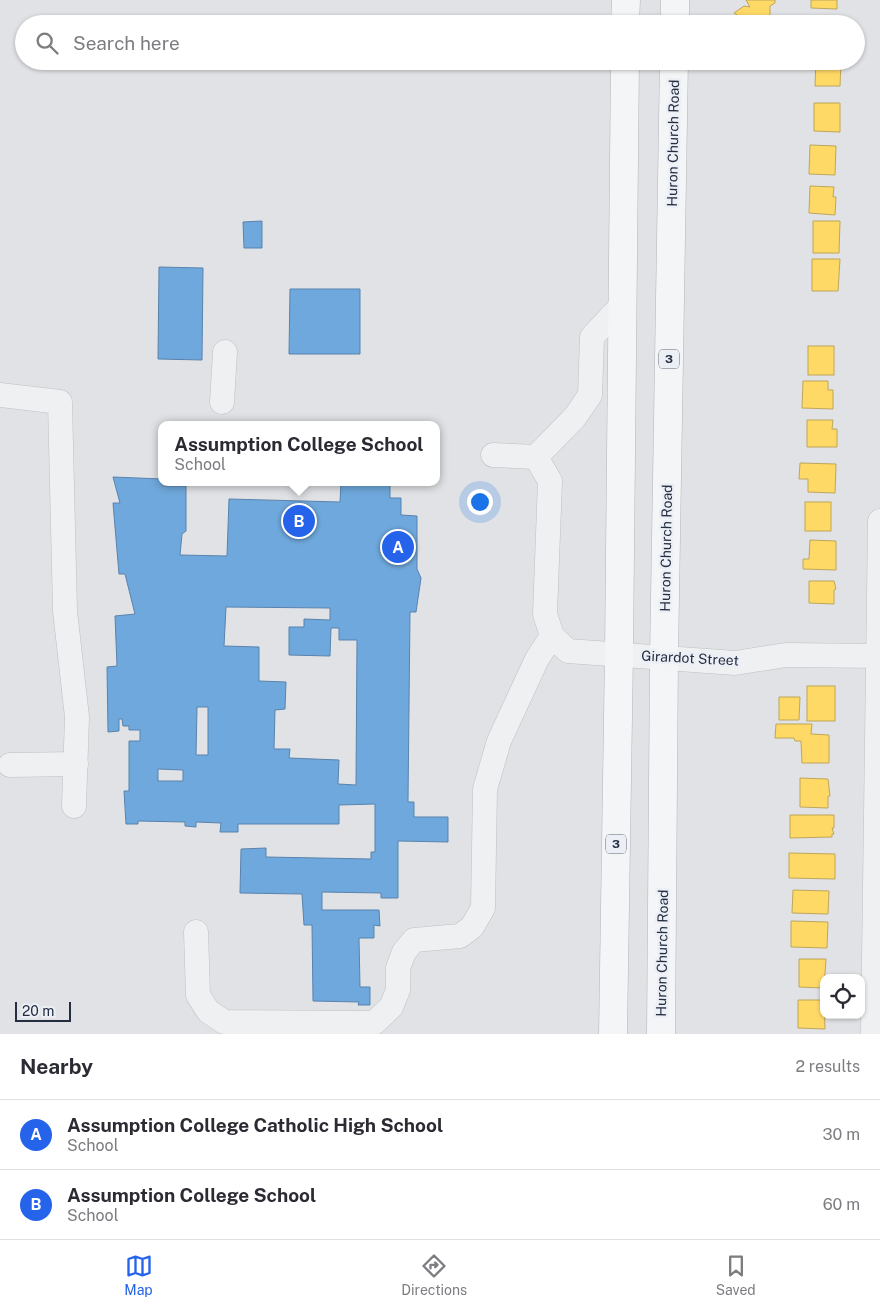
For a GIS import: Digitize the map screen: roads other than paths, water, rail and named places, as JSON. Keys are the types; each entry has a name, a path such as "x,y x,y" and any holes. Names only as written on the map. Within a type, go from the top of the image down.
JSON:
{"highway":[{"path":"626,0 626,15"},
{"path":"675,0 675,15"},
{"name":"3","path":"613,1034 625,70"},
{"name":"Huron Church Road","path":"661,1034 664,657 674,70"}],"street":[{"path":"493,455 536,457 575,417 590,395 592,337 623,304"},
{"path":"222,402 224,352"},
{"path":"0,395 60,402 65,611 77,717 74,806"},
{"path":"196,932 198,995 208,1011 224,1022 374,1023 391,1007 398,990 398,968 404,952 414,940 460,936 472,927 483,908 485,789 500,741 538,659 552,636 546,614 550,481 536,457"},
{"path":"873,1034 880,521"},
{"name":"Girardot Street","path":"552,636 568,651 619,653 734,663 786,655 879,656"},
{"path":"10,765 76,764"}],"place":[{"name":"Assumption College School","path":"299,521"},
{"name":"Assumption College Catholic High School","path":"398,547"}]}
